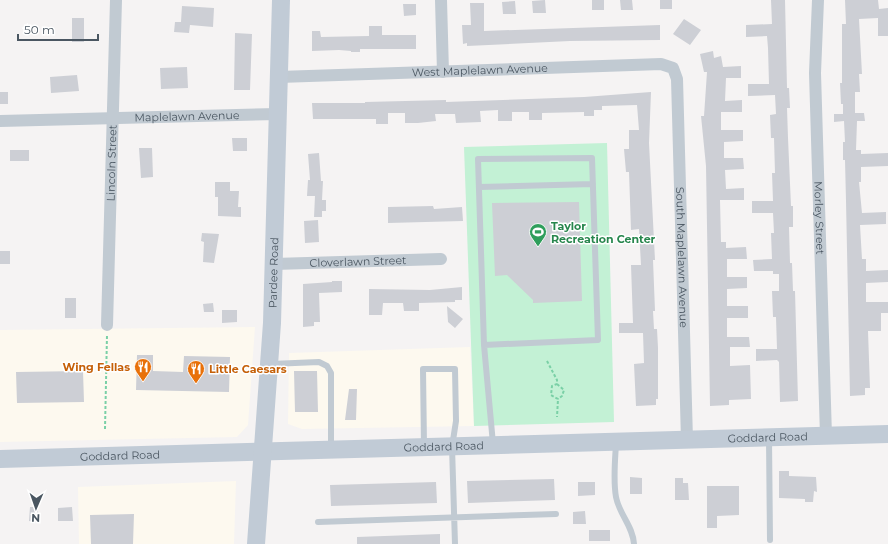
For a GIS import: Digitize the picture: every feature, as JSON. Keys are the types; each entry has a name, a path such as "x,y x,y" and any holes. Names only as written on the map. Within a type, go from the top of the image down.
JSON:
{"main road":[{"name":"Pardee Road","path":"256,544 264,452 274,264 281,0"},
{"name":"Goddard Road","path":"0,459 888,434"}],"street":[{"name":"Lincoln Street","path":"107,325 116,0"},
{"path":"441,0 444,72"},
{"name":"Morley Street","path":"818,0 815,73 826,436"},
{"name":"West Maplelawn Avenue","path":"279,77 660,64 673,68 677,74"},
{"name":"South Maplelawn Avenue","path":"677,74 687,440"},
{"name":"Maplelawn Avenue","path":"0,121 278,114"},
{"name":"Cloverlawn Street","path":"274,264 441,259"}],"lane":[{"path":"484,345 598,340 592,158 478,159 484,345 493,446"},
{"path":"479,187 593,184"},
{"path":"269,364 319,362 327,366 331,373 331,450"},
{"path":"424,448 423,369 454,368 456,422 452,447 455,544"},
{"path":"769,438 770,540"},
{"path":"616,442 616,497 620,510 632,530 634,544"},
{"path":"318,522 556,514"}],"path":[{"path":"106,430 107,325"},
{"path":"547,361 556,374 557,384 564,390 562,396 558,399 557,417"},
{"path":"557,384 552,386 550,390 551,395 558,399"}],"shaded area":[{"path":"255,327 248,425 237,437 0,442 0,330"},
{"path":"470,347 474,426 302,429 288,424 289,353"},
{"path":"236,481 234,544 79,544 78,487"}],"green space":[{"name":"Taylor Recreation Center","path":"607,143 614,422 474,426 464,147"}],"building":[{"path":"545,0 546,13 533,13 532,1"},
{"path":"592,0 604,0 604,10 592,10"},
{"path":"620,0 632,0 633,10 621,10"},
{"path":"660,0 672,0 672,9 660,9"},
{"path":"771,0 785,0 787,88 789,88 790,108 787,108 788,138 791,206 793,206 793,227 789,227 790,263 792,263 793,291 795,291 798,401 780,402 779,362 777,360 756,361 756,349 777,349 776,317 773,317 772,291 779,291 779,274 773,274 773,271 754,271 753,260 772,259 771,233 774,233 773,213 752,213 752,201 773,201 772,173 775,173 774,138 771,138 770,115 776,114 775,95 748,96 748,84 769,84 768,48 767,36 746,37 746,25 772,24"},
{"path":"845,0 878,0 879,9 888,8 888,36 878,36 878,18 859,19 862,74 859,74 860,92 855,92 855,113 864,113 865,121 857,121 856,150 861,150 861,154 888,153 888,166 861,167 861,182 859,182 862,213 886,212 886,224 860,225 862,259 866,259 866,271 888,270 888,282 866,283 866,302 888,302 888,313 881,313 881,331 868,331 870,388 865,388 865,395 850,396 845,160 843,160 843,142 845,142 844,121 834,122 834,114 843,114 840,83 842,83 842,24 846,24"},
{"path":"515,1 516,14 503,14 502,2"},
{"path":"470,3 484,3 484,31 660,25 660,40 570,41 467,46 467,43 463,44 462,25 471,25"},
{"path":"403,4 416,4 416,15 404,16"},
{"path":"182,6 214,8 213,27 190,25 189,33 174,32 175,22 181,22"},
{"path":"72,18 84,18 84,42 72,42"},
{"path":"684,19 701,30 690,45 673,34"},
{"path":"369,26 382,26 382,35 416,35 416,49 360,49 360,52 339,50 312,51 312,31 320,31 321,37 369,36"},
{"path":"235,33 252,34 250,90 234,90"},
{"path":"713,51 714,58 721,56 723,67 741,66 741,78 726,78 725,101 742,100 742,112 721,112 721,130 743,130 743,141 724,142 724,158 743,158 744,169 725,170 726,189 744,188 744,200 720,200 721,242 726,242 726,248 746,247 747,259 727,259 727,277 747,277 747,288 727,289 727,306 748,306 748,318 727,318 727,337 749,337 750,347 730,347 730,366 750,365 751,399 729,400 729,405 710,406 706,166 701,116 704,116 707,72 704,72 700,54"},
{"path":"187,67 188,88 161,89 160,68"},
{"path":"77,75 79,91 51,93 50,77"},
{"path":"0,92 8,92 8,104 0,104"},
{"path":"651,92 649,143 655,260 653,260 655,311 653,311 654,329 657,329 658,399 656,399 656,405 636,406 634,364 644,363 643,333 619,333 619,323 633,323 631,265 641,265 639,229 631,230 629,172 626,172 624,149 629,149 629,130 639,130 637,105 602,106 602,110 594,110 594,116 584,116 584,112 542,113 542,120 529,120 529,112 512,112 512,121 498,121 498,110 480,111 481,122 456,123 455,114 435,114 436,121 405,123 405,113 388,113 388,124 376,124 376,119 313,119 312,103 446,100 446,102 584,97"},
{"path":"232,138 247,138 247,151 233,151"},
{"path":"139,148 152,148 153,177 141,178"},
{"path":"10,150 29,150 29,161 10,161"},
{"path":"319,153 321,181 323,181 322,200 326,200 326,211 322,211 322,217 314,217 315,196 307,196 308,180 310,180 308,154"},
{"path":"215,182 230,182 230,191 239,191 238,207 241,207 241,217 218,216 218,197 215,197"},
{"path":"579,202 582,301 533,303 533,300 507,275 495,276 492,203"},
{"path":"433,206 434,209 462,207 463,221 388,223 388,207"},
{"path":"318,220 319,242 305,243 304,221"},
{"path":"202,233 219,234 214,263 203,262 204,242 201,241"},
{"path":"0,251 10,251 10,264 0,264"},
{"path":"342,281 342,292 319,293 320,322 314,322 314,326 303,327 303,284"},
{"path":"462,287 462,300 455,300 455,302 419,303 419,311 404,311 403,303 383,303 382,315 369,315 369,289 430,290"},
{"path":"65,298 76,298 76,318 65,318"},
{"path":"213,303 214,312 204,312 203,304"},
{"path":"447,306 463,319 455,328 448,322"},
{"path":"222,310 237,310 237,322 222,323"},
{"path":"137,355 153,355 153,371 183,372 184,356 230,357 229,392 136,390"},
{"path":"83,371 84,402 17,403 16,372"},
{"path":"294,371 317,371 318,412 295,412"},
{"path":"349,389 357,389 356,420 345,420"},
{"path":"779,471 789,471 789,476 816,477 817,492 814,491 813,502 805,502 805,499 779,498"},
{"path":"630,477 642,478 642,494 630,494"},
{"path":"675,478 683,478 683,483 688,483 689,500 675,500"},
{"path":"554,479 555,500 468,503 467,481"},
{"path":"436,482 437,503 331,506 330,485"},
{"path":"578,482 595,482 595,495 578,496"},
{"path":"707,486 739,486 739,515 717,516 717,528 707,528"},
{"path":"30,507 38,507 37,522 29,521"},
{"path":"72,507 73,521 58,521 58,508"},
{"path":"585,511 586,524 573,524 573,512"},
{"path":"134,514 133,544 91,544 90,515"},
{"path":"589,530 610,530 610,541 589,541"},
{"path":"440,534 440,544 357,544 357,537"}],"place":[{"name":"Taylor Recreation Center","path":"538,247"},
{"name":"Wing Fellas","path":"143,382"},
{"name":"Little Caesars","path":"196,384"}]}
